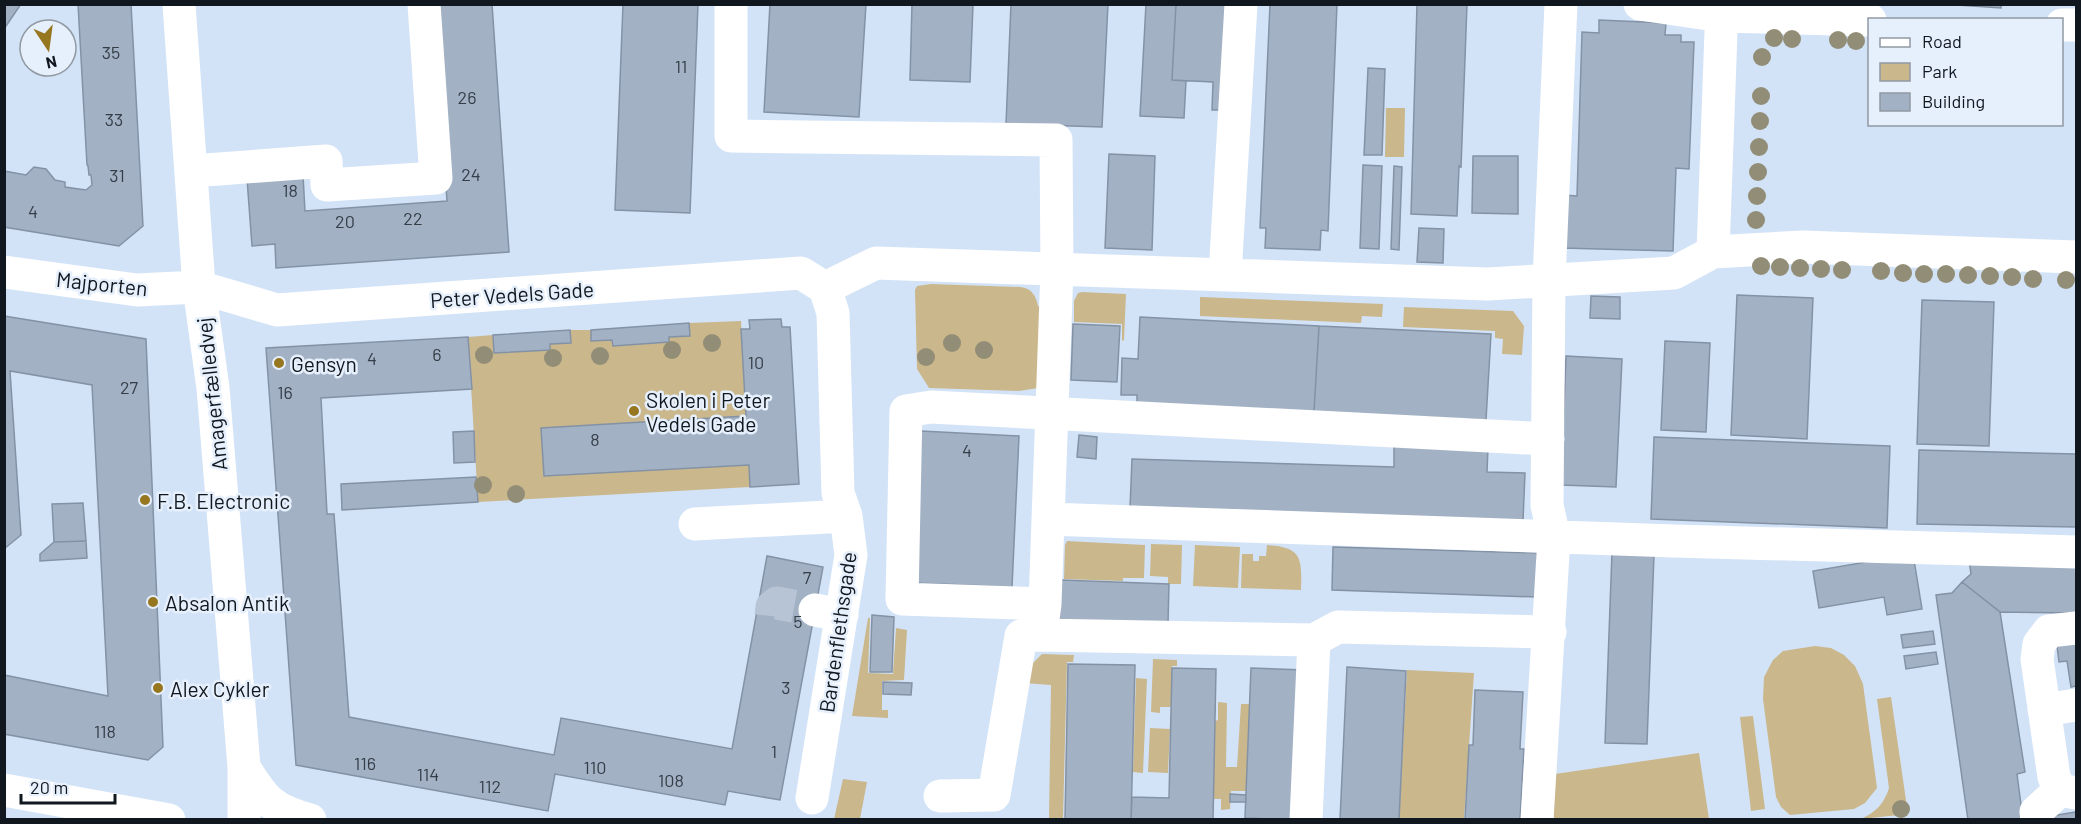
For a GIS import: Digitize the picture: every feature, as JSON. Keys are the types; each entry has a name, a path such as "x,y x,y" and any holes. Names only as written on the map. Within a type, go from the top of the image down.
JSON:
{"street":[{"name":"Amagerfælledvej","path":"179,4 199,286 213,388 244,767 244,819"},
{"path":"192,171 326,161 327,185 436,177 424,4"},
{"path":"731,4 731,135 1056,140 1056,269 1043,620 1022,636 994,795 940,796"},
{"path":"1225,275 1241,4"},
{"path":"1537,819 1554,537 1547,504 1549,280 1561,4"},
{"path":"1640,4 1868,20"},
{"path":"1713,252 1722,10"},
{"path":"825,288 876,263 1488,284 1674,273 1713,252 1803,247 2076,257"},
{"name":"Majporten","path":"4,272 137,290 199,286"},
{"name":"Peter Vedels Gade","path":"199,286 277,310 801,273 825,288"},
{"name":"Bardenflethsgade","path":"812,798 829,612 851,555 846,516 838,493 833,313 825,288"},
{"path":"1548,439 931,407 906,411 902,599 1043,620 1314,640 1338,627 1550,632"},
{"path":"695,524 846,516"},
{"path":"1048,519 2076,552"},
{"path":"2037,819 2036,812 2068,792 2054,777 2037,659 2039,644 2049,631 2076,627"},
{"path":"1306,819 1314,640"},
{"path":"2044,710 2076,705"},
{"path":"244,767 261,795 272,804 289,814 310,819"},
{"path":"4,790 170,819"}],"green space":[{"path":"1386,108 1405,108 1404,157 1385,157"},
{"path":"931,284 1020,287 1030,291 1035,296 1038,306 1043,307 1038,388 1019,391 929,388 917,369 915,290 917,286"},
{"path":"1078,293 1126,294 1124,340 1122,341 1122,324 1074,322 1074,301"},
{"path":"1200,297 1383,304 1382,317 1362,316 1361,323 1200,316"},
{"path":"1404,307 1513,311 1524,326 1522,355 1502,354 1503,339 1495,338 1495,331 1403,327"},
{"name":"Skolen i Peter Vedels Gade","path":"741,321 746,416 541,428 544,476 749,465 750,487 478,502 468,337 493,335 494,353 550,350 550,344 571,343 570,330 591,330 591,341 612,340 613,346 669,342 669,337 690,336 689,323"},
{"path":"1067,541 1145,545 1144,578 1123,578 1123,581 1064,579"},
{"path":"1151,544 1182,545 1181,584 1168,584 1168,577 1150,576"},
{"path":"1195,545 1240,547 1238,588 1193,586"},
{"path":"1267,545 1287,548 1297,556 1301,570 1301,590 1241,588 1242,554 1253,554 1253,561 1259,561 1259,556 1266,556"},
{"path":"868,618 870,618 868,673 893,674 896,628 907,630 904,680 882,681 882,710 888,710 888,718 852,716"},
{"path":"1815,646 1831,648 1844,655 1855,666 1863,684 1877,788 1865,803 1854,809 1790,815 1781,807 1776,797 1763,699 1764,677 1773,660 1783,651"},
{"path":"1042,654 1074,655 1073,662 1067,662 1063,819 1049,819 1051,685 1024,683 1023,673"},
{"path":"1153,659 1177,660 1177,666 1172,666 1171,707 1160,707 1160,713 1151,712"},
{"path":"1407,670 1474,673 1464,819 1399,819"},
{"path":"1136,678 1147,679 1143,773 1133,772"},
{"path":"1891,697 1908,814 1861,819 1879,807 1889,788 1877,699"},
{"path":"1218,702 1227,703 1226,767 1237,767 1241,704 1250,704 1246,791 1231,791 1230,809 1221,810 1221,799 1213,799 1215,721 1218,720"},
{"path":"1753,716 1765,809 1751,811 1740,717"},
{"path":"1150,728 1170,729 1168,773 1148,772"},
{"path":"1699,753 1709,819 1554,819 1548,775"},
{"path":"843,779 867,782 860,819 834,819"}],"building":[{"path":"4,4 21,4 4,29"},
{"path":"78,4 131,4 143,226 119,246 4,227 4,171 26,175 34,167 46,169 55,180 65,182 65,187 86,190 92,185 87,165"},
{"path":"434,4 492,4 509,252 276,268 275,244 252,246 247,179 303,175 305,211 447,201"},
{"path":"623,4 698,4 690,213 615,210"},
{"path":"770,4 866,4 859,117 764,112"},
{"path":"912,4 973,4 970,82 910,80"},
{"path":"1011,4 1108,4 1102,127 1006,124"},
{"path":"1146,4 1176,4 1172,80 1186,81 1184,118 1140,116"},
{"path":"1176,4 1233,4 1227,110 1212,110 1213,82 1172,80"},
{"path":"1270,4 1337,4 1328,231 1321,230 1320,250 1265,248 1266,228 1260,228"},
{"path":"1417,4 1467,4 1457,216 1411,214"},
{"path":"1942,4 2001,4 2001,8"},
{"path":"1599,20 1666,23 1665,35 1681,35 1681,42 1694,42 1689,169 1676,168 1673,251 1561,248 1563,195 1577,196 1582,32 1599,33"},
{"path":"1368,68 1385,69 1382,155 1364,155"},
{"path":"1109,154 1155,156 1152,250 1105,248"},
{"path":"1473,156 1518,156 1518,214 1472,213"},
{"path":"1363,165 1382,166 1379,249 1360,248"},
{"path":"1394,166 1402,167 1399,250 1391,249"},
{"path":"1419,228 1444,229 1443,263 1417,262"},
{"path":"1737,295 1813,298 1807,439 1731,435"},
{"path":"1591,296 1620,297 1620,319 1590,318"},
{"path":"1922,300 1994,302 1989,446 1917,444"},
{"path":"4,316 146,339 163,747 148,760 4,734 4,675 108,696 92,385 10,371 21,535 4,549"},
{"path":"1140,317 1319,326 1314,412 1137,406 1137,395 1121,395 1122,358 1138,359"},
{"path":"781,319 782,327 790,327 799,484 750,487 749,465 544,476 541,428 746,416 741,329 750,329 749,320"},
{"path":"689,323 690,336 669,337 669,342 613,346 612,340 591,341 591,330"},
{"path":"1073,324 1120,326 1117,382 1071,380"},
{"path":"1319,326 1491,334 1486,420 1314,412"},
{"path":"570,330 571,343 550,344 550,350 494,353 493,335"},
{"path":"468,337 472,389 321,398 327,514 334,514 349,717 554,755 561,718 732,749 767,556 823,567 780,800 728,791 725,805 555,774 548,811 296,765 266,348"},
{"path":"1665,341 1710,343 1706,432 1661,430"},
{"path":"1566,356 1622,359 1616,487 1561,485"},
{"path":"474,431 475,462 454,463 453,432"},
{"path":"921,431 1019,436 1012,587 915,583"},
{"path":"1079,435 1097,437 1096,459 1077,457"},
{"path":"1654,437 1890,446 1887,528 1651,519"},
{"path":"1394,444 1488,447 1487,472 1525,473 1523,521 1130,508 1132,459 1394,467"},
{"path":"1919,450 2076,454 2076,527 1917,524"},
{"path":"476,477 478,502 342,510 341,484"},
{"path":"83,503 86,541 54,542 52,504"},
{"path":"86,541 87,558 40,561 40,554 54,542"},
{"path":"1333,547 1537,553 1536,597 1332,590"},
{"path":"1612,552 1654,554 1647,744 1605,743"},
{"path":"1913,554 1922,609 1887,615 1884,597 1819,608 1813,571"},
{"path":"1969,560 2076,564 2076,613 2000,612 1962,582 1971,574"},
{"path":"1061,580 1169,584 1168,624 1059,620"},
{"path":"1962,582 2000,612 2025,772 2017,774 2023,820 1968,820 1936,595 1952,593"},
{"path":"872,615 894,617 892,672 870,672"},
{"path":"1933,631 1935,644 1903,648 1901,635"},
{"path":"2076,641 2076,686 2071,687 2067,661 2059,662 2057,646"},
{"path":"1936,652 1938,664 1906,669 1904,656"},
{"path":"1068,664 1135,665 1131,820 1065,820"},
{"path":"1347,667 1406,671 1399,820 1340,820"},
{"path":"1172,668 1216,669 1213,820 1131,820 1132,797 1169,798"},
{"path":"1251,668 1304,670 1298,820 1245,818"},
{"path":"883,682 912,683 911,695 883,694"},
{"path":"1475,690 1523,692 1520,749 1524,749 1520,820 1465,820 1469,745 1473,745"},
{"path":"1230,794 1246,795 1246,802 1230,802"},
{"path":"2076,812 2076,820 2052,820 2051,816"}],"tunnel":[{"path":"771,616 772,607 777,603 815,610"}],"place":[{"name":"Gensyn","path":"279,363"},
{"name":"Skolen i Peter Vedels Gade","path":"634,411"},
{"name":"F.B. Electronic","path":"145,500"},
{"name":"Absalon Antik","path":"153,602"},
{"name":"Alex Cykler","path":"158,688"}]}
